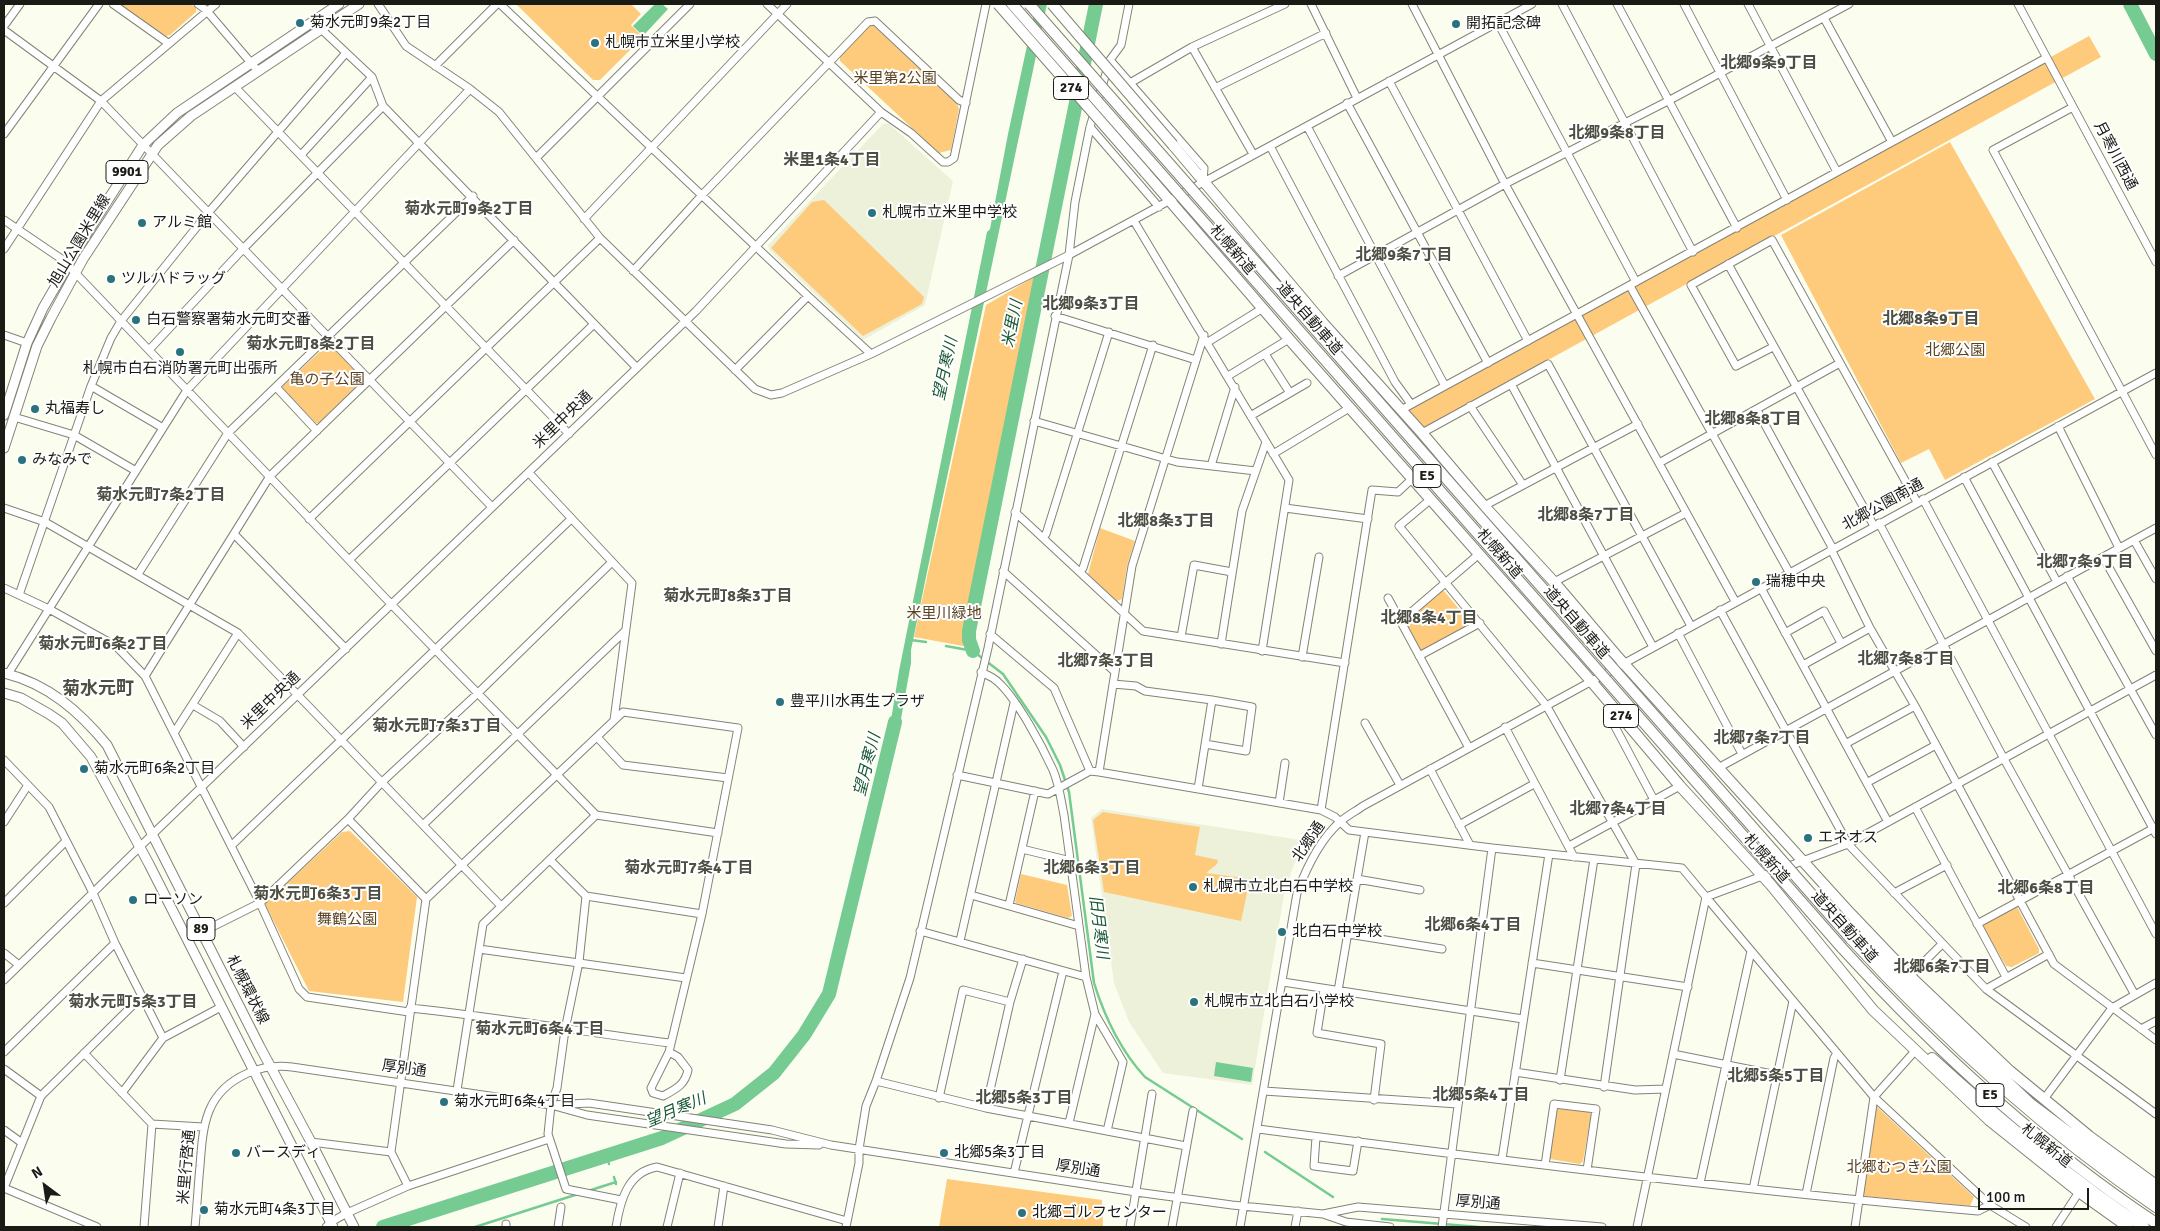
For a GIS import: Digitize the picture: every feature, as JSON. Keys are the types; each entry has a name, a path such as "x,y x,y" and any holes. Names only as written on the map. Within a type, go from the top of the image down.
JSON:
{"highway":[{"name":"札幌新道","path":"998,4 1289,339 1620,714 1680,786 1762,876 1873,1010 1915,1052 1989,1120 2079,1192 2128,1227"},
{"name":"道央自動車道","path":"1012,4 1882,991 1933,1044 2012,1114 2091,1177 2156,1223"},
{"name":"道央自動車道","path":"1029,4 1892,984 1942,1033 2022,1106 2102,1169 2156,1207"},
{"name":"札幌新道","path":"1052,4 1330,330 1484,506 1554,582 1624,664 1802,862 1910,976 2010,1071 2089,1136 2156,1185"},
{"path":"1850,913 1878,955 1923,1002 2031,1104 2123,1173 2156,1195"},
{"path":"1873,1010 1890,1020 1997,1117 2053,1161 2144,1227"}],"main road":[{"name":"旭山公園米里線","path":"4,415 27,343 43,308 143,145 176,113 339,4"},
{"name":"旭山公園米里線","path":"4,448 37,346 75,274 152,153 191,116 359,4"},
{"name":"札幌環状線","path":"6,674 52,693 88,722 107,745 354,1227"},
{"name":"札幌環状線","path":"4,693 20,698 62,723 92,757 140,847 330,1226"}],"street":[{"path":"4,26 20,4"},
{"path":"4,134 99,4"},
{"path":"113,4 168,43"},
{"path":"198,4 206,10 258,71"},
{"path":"4,249 101,101 206,10 216,4"},
{"path":"378,4 406,46 470,89 499,112 600,238 755,389 771,395 782,393 871,354 1069,255 1532,4"},
{"path":"435,66 498,4 871,354"},
{"path":"536,158 690,4"},
{"path":"767,4 881,112 911,133 943,162 948,162 954,158 984,5"},
{"path":"584,219 653,148 786,4"},
{"path":"616,1227 621,1200 636,1177 646,1170 663,1168 846,1224 859,1163 859,1149 866,1106 910,978 988,648 1069,255 1075,202 1090,127 1110,60 1120,45 1129,4"},
{"path":"1130,83 1192,47 1285,4"},
{"path":"1311,4 1357,98"},
{"path":"1412,4 1505,184 1735,601"},
{"path":"1562,4 1693,252"},
{"path":"1617,4 1737,228"},
{"path":"1684,4 1719,74 1787,200"},
{"path":"1748,4 1837,172"},
{"path":"1338,276 1505,184 1668,101 1849,4"},
{"name":"月寒川西通","path":"2018,4 2156,262"},
{"path":"1824,18 1892,142"},
{"path":"633,271 702,195 868,22 875,21 959,100 966,103"},
{"path":"1498,23 1633,284 1789,572"},
{"path":"321,29 345,54 372,77 383,106 473,196 637,368"},
{"path":"4,30 101,101 492,507"},
{"path":"1215,88 1326,33"},
{"path":"1192,47 1253,154"},
{"path":"19,595 91,386 111,338 121,321 208,213 345,54"},
{"path":"1110,60 1204,168 1203,182"},
{"path":"1401,410 1892,142 2048,60"},
{"path":"301,155 372,77"},
{"path":"1389,81 1528,341"},
{"path":"235,87 569,434"},
{"path":"6,674 49,610 187,390 470,89"},
{"path":"1347,103 1488,363"},
{"path":"149,350 243,249 383,106"},
{"path":"2072,107 1993,150 2156,455"},
{"name":"米里中央通","path":"4,980 686,321 881,112"},
{"path":"1307,126 1445,386"},
{"path":"1090,127 1159,207"},
{"path":"1270,146 1395,382 1411,404"},
{"path":"138,574 228,433 473,196"},
{"path":"4,220 68,265 309,519 596,815 718,833"},
{"path":"1134,221 1290,480 1262,651"},
{"path":"309,519 600,238"},
{"path":"145,676 270,476 514,240"},
{"path":"1773,347 1736,366 1691,284 1772,240 1840,363 1988,620 2156,934"},
{"path":"1728,264 1795,388 1876,525 1943,644 2004,759 2135,995"},
{"path":"735,370 808,296"},
{"path":"1099,772 1132,566 1196,360 1206,338 1263,308"},
{"path":"1055,316 1196,360"},
{"path":"349,560 594,324"},
{"path":"1042,538 1046,534 1109,332"},
{"path":"4,335 27,343"},
{"path":"1228,376 1289,339"},
{"path":"1080,572 1083,568 1152,345"},
{"path":"1265,354 1290,393"},
{"path":"1659,463 1840,363"},
{"path":"1422,433 1548,364 1691,626"},
{"name":"北郷公園南通","path":"1624,664 1735,601 2156,373"},
{"path":"1252,415 1307,383"},
{"path":"1511,384 1653,646"},
{"path":"91,386 163,428"},
{"path":"1211,466 1235,387"},
{"path":"276,388 317,431"},
{"path":"1470,406 1523,485"},
{"path":"1273,454 1351,407"},
{"path":"1757,410 1832,549 1870,628 1896,671 1958,784 2054,964 2156,1040"},
{"path":"14,417 74,435 136,471"},
{"path":"1034,421 1078,432 1177,462 1256,472"},
{"path":"1484,506 1638,424"},
{"path":"2058,426 2119,548"},
{"path":"1221,644 1242,511 1266,442"},
{"path":"1992,462 2057,582"},
{"path":"528,473 632,583 614,720"},
{"path":"1964,477 2155,830 2112,851 1978,924"},
{"path":"1321,810 1372,490 1398,492 1413,478"},
{"path":"1431,499 1399,526 1546,704 1636,864 1604,1087"},
{"path":"4,508 45,522 238,633 501,906"},
{"path":"1286,508 1368,519"},
{"path":"1016,512 1143,630 1262,651 1345,663"},
{"path":"1554,582 1642,534 1686,513"},
{"path":"231,846 571,519"},
{"path":"1718,768 2156,528"},
{"path":"234,534 346,649"},
{"path":"2134,540 2156,579"},
{"path":"1401,621 1479,554"},
{"path":"1302,657 1319,557"},
{"path":"2103,557 2156,651"},
{"path":"202,932 260,903 348,819 382,782 478,693 612,562"},
{"path":"1182,637 1194,565 1232,572"},
{"path":"1003,571 1115,672"},
{"path":"2067,576 2132,689 2156,735"},
{"path":"4,588 116,646 145,676 260,903 299,989 307,997 410,1010 467,1014 565,1030 670,1043"},
{"path":"1761,588 1847,743 1888,822"},
{"path":"1388,598 1469,748"},
{"path":"1720,610 1848,844 1986,989 2156,1114"},
{"path":"1786,633 1824,611 1841,643"},
{"path":"1419,656 1480,622"},
{"path":"1803,665 1870,628"},
{"path":"423,824 625,631"},
{"path":"174,733 238,633"},
{"path":"1678,633 1742,754"},
{"path":"990,634 1054,688 1090,771"},
{"name":"北郷通","path":"1240,1227 1299,886 1304,872 1316,852 1340,822 1363,806 1546,704 1624,664"},
{"path":"982,670 996,680 1014,703 1036,737 1061,787 1086,977 1094,1014 1123,1062 1107,1131"},
{"path":"1706,897 1848,844 2156,676"},
{"path":"1114,684 1136,686 1145,691 1252,707 1246,751 1205,744"},
{"path":"1198,789 1212,700"},
{"path":"960,941 1014,703"},
{"path":"193,705 220,721 244,747"},
{"path":"1847,743 1915,706"},
{"path":"408,1186 391,1152 426,899 623,712 738,728 702,914 669,1052 651,1088 653,1092 663,1096 679,1088 686,1080 688,1070 678,1057 669,1052"},
{"path":"1620,714 1612,721 1654,800"},
{"path":"1365,723 1400,785"},
{"path":"1505,727 1574,857"},
{"path":"597,737 623,765 728,778"},
{"path":"1868,782 1936,745"},
{"path":"4,760 49,807 163,1038"},
{"path":"1279,803 1285,763"},
{"path":"1430,769 1470,845"},
{"path":"957,775 1048,794 1090,771 1099,772 1321,810 1349,830 1492,848 1682,868 1874,1097 1990,1205 2026,1227"},
{"path":"1459,825 1534,784"},
{"path":"4,822 28,785"},
{"path":"1568,846 1680,786"},
{"path":"1009,905 1035,791"},
{"path":"1915,807 2006,977"},
{"path":"457,1090 467,1014 471,1010 483,924 596,815"},
{"path":"348,819 426,899"},
{"path":"1338,991 1365,832"},
{"path":"5,899 66,841"},
{"path":"1443,1220 1469,1011 1492,848"},
{"path":"1022,849 1071,861"},
{"path":"1502,1159 1549,854"},
{"path":"1560,1080 1594,859"},
{"path":"550,860 586,896 702,914"},
{"path":"1894,893 1947,865"},
{"path":"1357,879 1420,890"},
{"path":"586,896 579,962 565,1030 557,1088 551,1104 549,1139 564,1184 569,1190 621,1200"},
{"path":"971,896 1079,926"},
{"path":"1636,1227 1706,897"},
{"path":"920,931 1086,977"},
{"path":"1348,934 1442,949"},
{"path":"4,1052 115,943"},
{"path":"1910,976 1942,944"},
{"path":"479,949 686,978"},
{"path":"1700,1183 1751,951"},
{"path":"4,953 20,965"},
{"path":"1986,989 2049,954"},
{"path":"986,1108 1010,1002 1023,959"},
{"path":"1532,963 1688,987"},
{"path":"1014,1173 1062,971"},
{"path":"1282,982 1523,1018"},
{"path":"2044,1098 2075,1054 2112,1008 2156,983"},
{"path":"1324,989 1317,1033 1381,1044 1374,1100"},
{"path":"939,1098 963,990 1010,1002"},
{"path":"97,1227 4,1188 41,1096 142,996"},
{"path":"1753,1189 1793,1001"},
{"path":"122,1093 163,1038 221,1007"},
{"path":"1068,1123 1094,1014"},
{"path":"2141,1029 2156,1021"},
{"path":"1856,1227 1874,1097 1915,1052"},
{"path":"84,1053 152,1124 203,1127"},
{"path":"1806,1194 1834,1058 1837,1053"},
{"path":"1673,1054 1777,1075"},
{"name":"厚別通","path":"253,1071 271,1066 284,1066 551,1104 587,1115 786,1144 831,1145"},
{"path":"4,1069 41,1096"},
{"name":"米里行啓通","path":"196,1227 203,1127 210,1109 220,1092 235,1080 253,1071"},
{"path":"1515,1072 1604,1087 1635,1090 1665,1089"},
{"path":"876,1081 986,1108 1068,1123 1144,1140 1186,1146"},
{"path":"1264,1091 1374,1100 1458,1104"},
{"path":"1130,1227 1152,1094"},
{"name":"厚別通","path":"551,1104 589,1103 772,1130 831,1145 1136,1192 1243,1206 1322,1214 1358,1207 1443,1220 1602,1227"},
{"path":"1545,1165 1554,1104 1596,1110 1588,1170"},
{"path":"1172,1227 1192,1111"},
{"path":"144,1227 152,1124"},
{"path":"1258,1129 1545,1165 1859,1201 1978,1211 1990,1205"},
{"path":"4,1130 22,1143"},
{"path":"1316,1136 1314,1166 1353,1171 1358,1141"},
{"path":"330,1226 347,1214 408,1186 549,1139"},
{"path":"311,1142 391,1152"},
{"path":"667,1227 680,1173"},
{"path":"718,1227 724,1186"},
{"path":"2056,1227 2079,1192"},
{"path":"558,1227 561,1207"},
{"path":"1295,1227 1298,1211"},
{"name":"厚別通","path":"1322,1214 1345,1225 1390,1227"}],"shaded area":[{"path":"655,4 662,4 668,9 643,36 633,26"},
{"path":"1036,4 1047,4 911,650 911,663 897,741 888,739 899,671 987,232 990,229"},
{"name":"札幌市立米里中学校","path":"888,123 953,181 925,305 863,340 769,250 768,245 883,124"},
{"path":"1102,809 1307,841 1294,864 1284,895 1252,1085 1163,1073 1129,1022 1114,983 1091,818"},
{"path":"1216,1062 1253,1068 1251,1082 1214,1076"}],"green space":[{"path":"120,4 191,4 196,8 196,12 170,35 166,36"},
{"name":"札幌市立米里小学校","path":"516,4 631,4 641,14 631,25 643,37 600,80 593,80"},
{"name":"米里第2公園","path":"869,25 874,26 957,103 959,109 951,150 939,153 840,61 840,55"},
{"path":"2089,36 2101,57 1422,429 1408,410"},
{"name":"北郷公園","path":"1950,142 2095,399 1945,480 1929,449 1901,463 1781,235"},
{"path":"824,200 924,297 922,304 863,336 771,248 812,202"},
{"name":"米里川緑地","path":"1036,276 963,646 914,637 986,305"},
{"name":"亀の子公園","path":"327,345 331,346 362,377 362,381 319,423 316,423 283,389 283,386"},
{"path":"1100,528 1135,541 1127,566 1122,599 1117,601 1088,574"},
{"path":"1441,590 1444,591 1470,622 1467,627 1423,651 1418,648 1404,622"},
{"path":"1103,812 1200,827 1195,855 1218,860 1217,864 1206,873 1250,879 1241,921 1104,892 1093,820"},
{"name":"舞鶴公園","path":"350,831 417,897 403,1002 309,991 265,904 342,832"},
{"path":"1021,874 1067,885 1072,916 1068,918 1016,903"},
{"path":"2016,905 2039,949 2039,953 2012,967 2006,966 1983,927 1984,923"},
{"name":"北郷むつき公園","path":"1876,1106 1974,1197 1970,1206 1865,1196 1862,1192"},
{"path":"1557,1110 1589,1112 1591,1115 1583,1161 1580,1164 1549,1158"},
{"name":"北郷ゴルフセンター","path":"947,1179 1102,1200 1103,1227 939,1227"}],"waterway":[{"name":"米里川","path":"973,651 969,640 969,631 1096,4"},
{"path":"2130,4 2156,54"},
{"name":"旧月寒川","path":"911,640 926,642"},
{"name":"旧月寒川","path":"946,646 973,651 1003,674 1046,737 1060,765 1069,792 1094,983 1108,1021 1121,1045 1145,1077 1242,1139"},
{"name":"望月寒川","path":"383,1227 662,1138 735,1104 774,1073 804,1035 829,994 895,722"},
{"name":"旧月寒川","path":"1265,1152 1333,1197"},
{"path":"607,1156 609,1164"},
{"path":"614,1177 616,1184"},
{"path":"588,1191 616,1182"},
{"path":"475,1227 578,1194"},
{"name":"旧月寒川","path":"1382,1219 1479,1227"}],"place":[{"name":"菊水元町9条2丁目","path":"300,23"},
{"name":"開拓記念碑","path":"1456,24"},
{"name":"札幌市立米里小学校","path":"595,43"},
{"name":"札幌市立米里中学校","path":"872,213"},
{"name":"アルミ館","path":"142,223"},
{"name":"ツルハドラッグ","path":"111,279"},
{"name":"白石警察署菊水元町交番","path":"136,320"},
{"name":"札幌市白石消防署元町出張所","path":"180,352"},
{"name":"丸福寿し","path":"35,409"},
{"name":"みなみで","path":"22,460"},
{"name":"瑞穂中央","path":"1756,582"},
{"name":"豊平川水再生プラザ","path":"780,702"},
{"name":"菊水元町6条2丁目","path":"84,769"},
{"name":"エネオス","path":"1808,838"},
{"name":"札幌市立北白石中学校","path":"1193,887"},
{"name":"ローソン","path":"133,900"},
{"name":"北白石中学校","path":"1282,932"},
{"name":"札幌市立北白石小学校","path":"1194,1002"},
{"name":"菊水元町6条4丁目","path":"444,1102"},
{"name":"バースディ","path":"236,1153"},
{"name":"北郷5条3丁目","path":"944,1153"},
{"name":"菊水元町4条3丁目","path":"204,1210"},
{"name":"北郷ゴルフセンター","path":"1022,1213"}],"district":[{"name":"北郷9条9丁目","path":"1769,64"},
{"name":"北郷9条8丁目","path":"1617,134"},
{"name":"米里1条4丁目","path":"832,161"},
{"name":"菊水元町9条2丁目","path":"469,210"},
{"name":"北郷9条7丁目","path":"1404,256"},
{"name":"北郷9条3丁目","path":"1091,305"},
{"name":"北郷8条9丁目","path":"1931,320"},
{"name":"菊水元町8条2丁目","path":"311,345"},
{"name":"北郷8条8丁目","path":"1753,420"},
{"name":"菊水元町7条2丁目","path":"161,496"},
{"name":"北郷8条7丁目","path":"1586,516"},
{"name":"北郷8条3丁目","path":"1166,522"},
{"name":"北郷7条9丁目","path":"2085,563"},
{"name":"菊水元町8条3丁目","path":"728,597"},
{"name":"北郷8条4丁目","path":"1429,619"},
{"name":"菊水元町6条2丁目","path":"103,645"},
{"name":"北郷7条8丁目","path":"1906,660"},
{"name":"北郷7条3丁目","path":"1106,662"},
{"name":"菊水元町","path":"98,689"},
{"name":"菊水元町7条3丁目","path":"437,727"},
{"name":"北郷7条7丁目","path":"1762,739"},
{"name":"北郷7条4丁目","path":"1618,810"},
{"name":"菊水元町7条4丁目","path":"689,869"},
{"name":"北郷6条3丁目","path":"1092,869"},
{"name":"北郷6条8丁目","path":"2046,889"},
{"name":"菊水元町6条3丁目","path":"318,895"},
{"name":"北郷6条4丁目","path":"1473,926"},
{"name":"北郷6条7丁目","path":"1942,968"},
{"name":"菊水元町5条3丁目","path":"133,1003"},
{"name":"菊水元町6条4丁目","path":"540,1030"},
{"name":"北郷5条5丁目","path":"1776,1077"},
{"name":"北郷5条4丁目","path":"1481,1096"},
{"name":"北郷5条3丁目","path":"1024,1099"}]}
